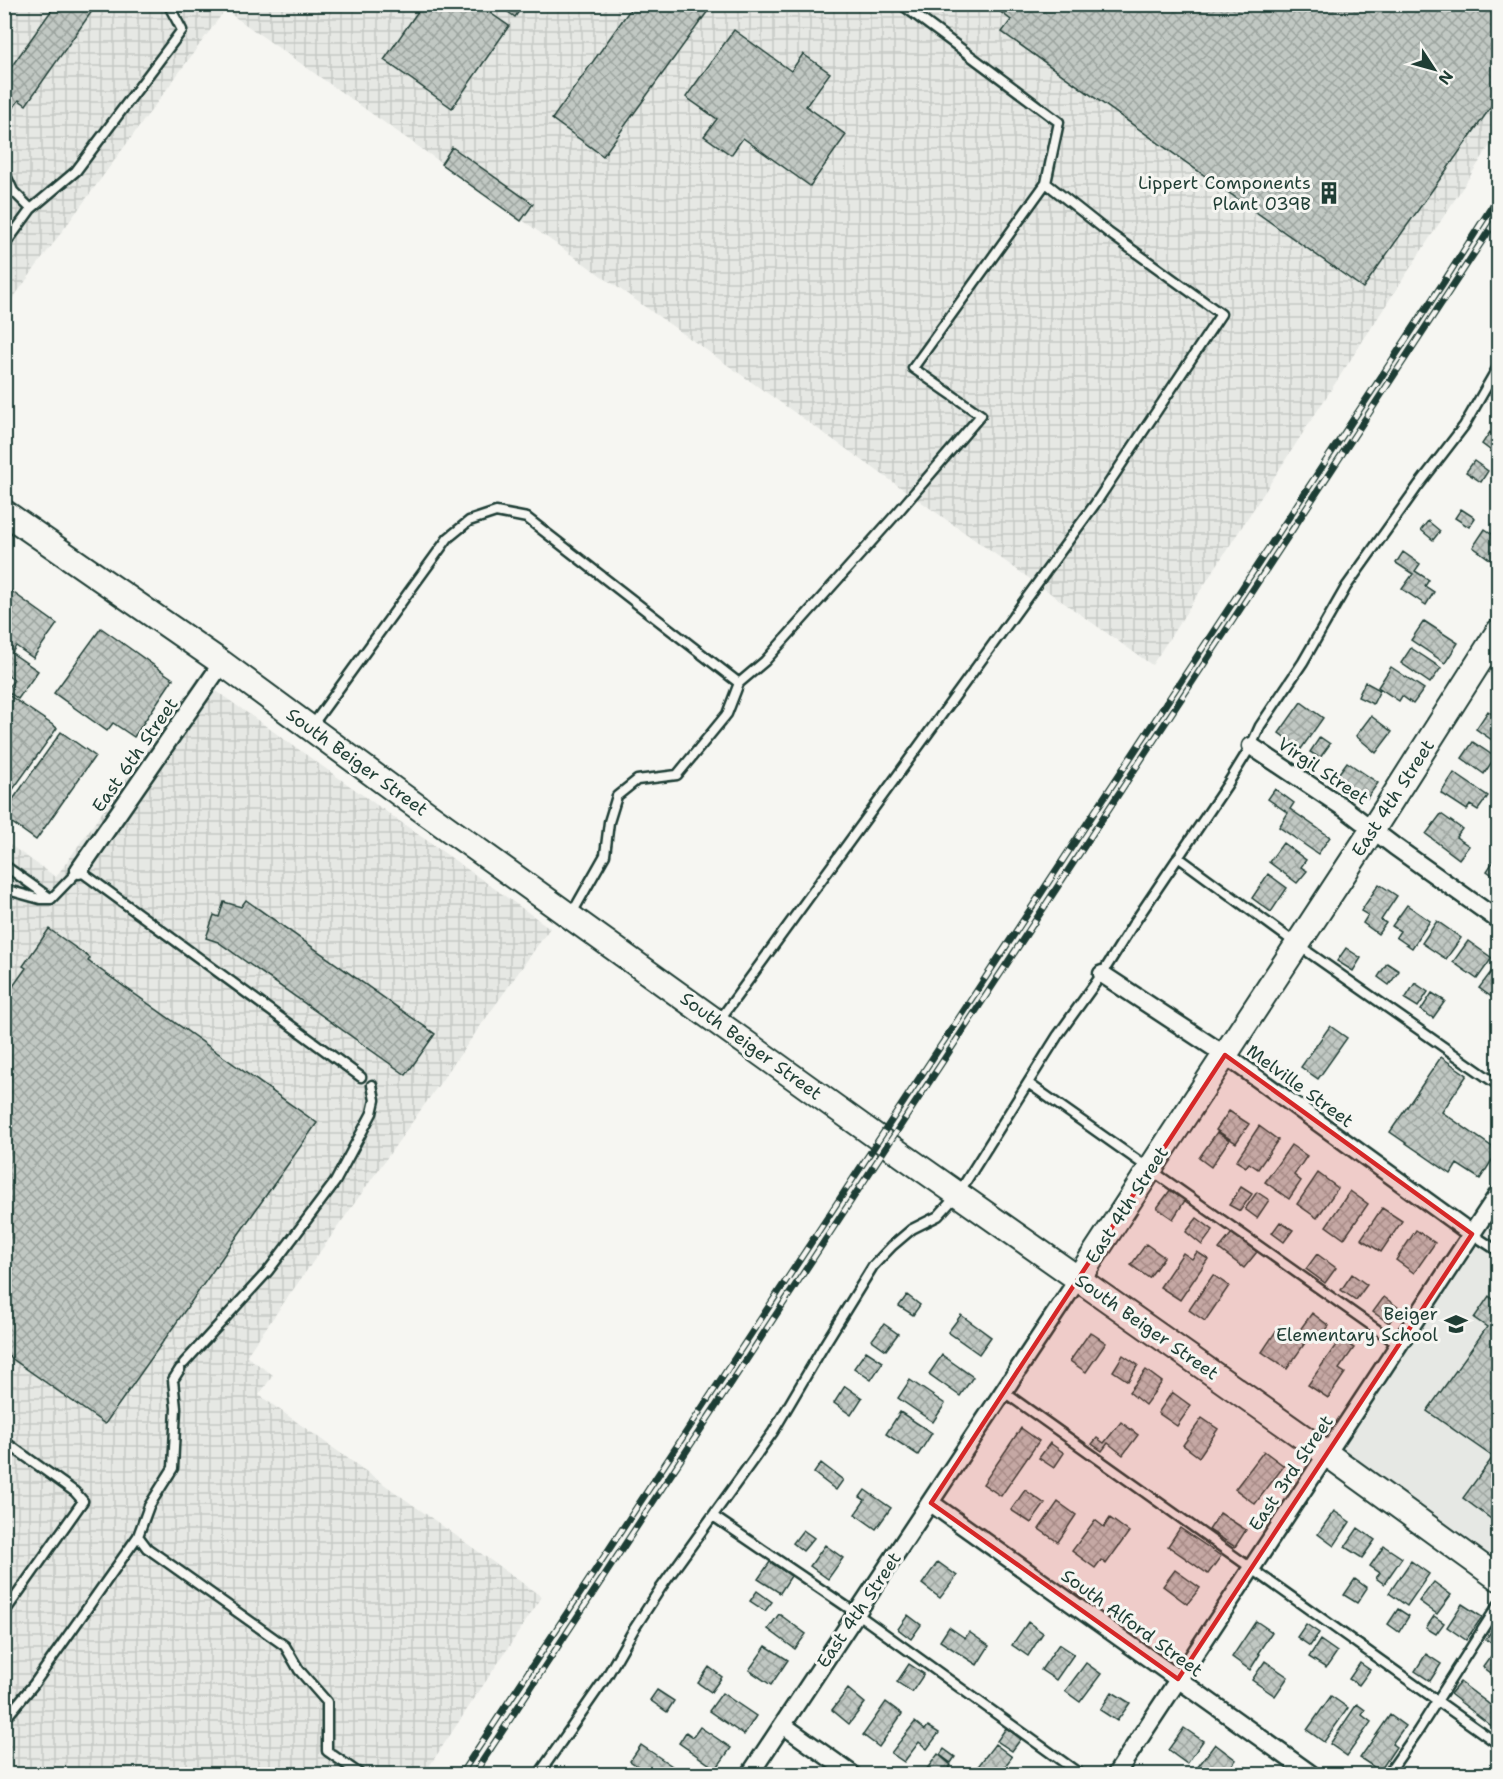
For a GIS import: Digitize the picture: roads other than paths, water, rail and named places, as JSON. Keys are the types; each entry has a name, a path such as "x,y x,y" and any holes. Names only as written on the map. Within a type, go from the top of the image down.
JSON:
{"street":[{"name":"South Beiger Street","path":"4,512 222,663 718,1023 1327,1454 1498,1578"},
{"name":"East 4th Street","path":"750,1774 1298,945 1498,632"},
{"name":"East 6th Street","path":"79,870 222,663"},
{"name":"Virgil Street","path":"1251,746 1344,808 1498,920"},
{"name":"Melville Street","path":"1102,974 1225,1055 1472,1234"},
{"name":"East 3rd Street","path":"1116,1774 1498,1194"},
{"name":"South Alford Street","path":"931,1503 1311,1774"},
{"path":"783,1725 852,1774"}],"lane":[{"path":"4,246 31,209 76,171 182,30 168,4"},
{"path":"570,916 605,855 609,822 617,796 637,780 677,775 727,714 739,683 765,661 981,415 913,368 1046,183 1059,122 901,4"},
{"path":"4,171 13,191 31,209"},
{"path":"718,1023 1095,504 1221,314 1109,233 1046,183"},
{"path":"539,1774 607,1676 660,1589 773,1432 873,1266 912,1229 938,1216 958,1194 1058,1035 1102,974 1227,785 1251,746 1260,726 1303,662 1346,587 1464,426 1498,367"},
{"path":"311,728 448,538 469,521 496,512 526,518 739,683"},
{"path":"1178,857 1298,945 1498,1085"},
{"path":"4,865 51,899"},
{"path":"4,889 40,899 51,899 79,870 361,1077"},
{"path":"1028,1083 1399,1345"},
{"path":"4,1716 10,1713 33,1684 138,1536 149,1506 173,1468 176,1408 173,1380 182,1366 268,1271 335,1182 372,1113 375,1100 372,1085"},
{"path":"1472,1234 1498,1251"},
{"path":"1004,1392 1498,1744"},
{"path":"4,1441 75,1492 83,1501 4,1613"},
{"path":"713,1516 856,1613 1080,1774"},
{"path":"138,1536 147,1548 285,1646 299,1670 327,1702 327,1751 360,1774"},
{"path":"1388,1774 1498,1605"}],"railway":[{"path":"461,1774 1498,197"},
{"path":"474,1774 1498,217"}],"place":[{"name":"Lippert Components Plant 039B","path":"1329,193"},
{"name":"Beiger Elementary School","path":"1456,1324"}]}
